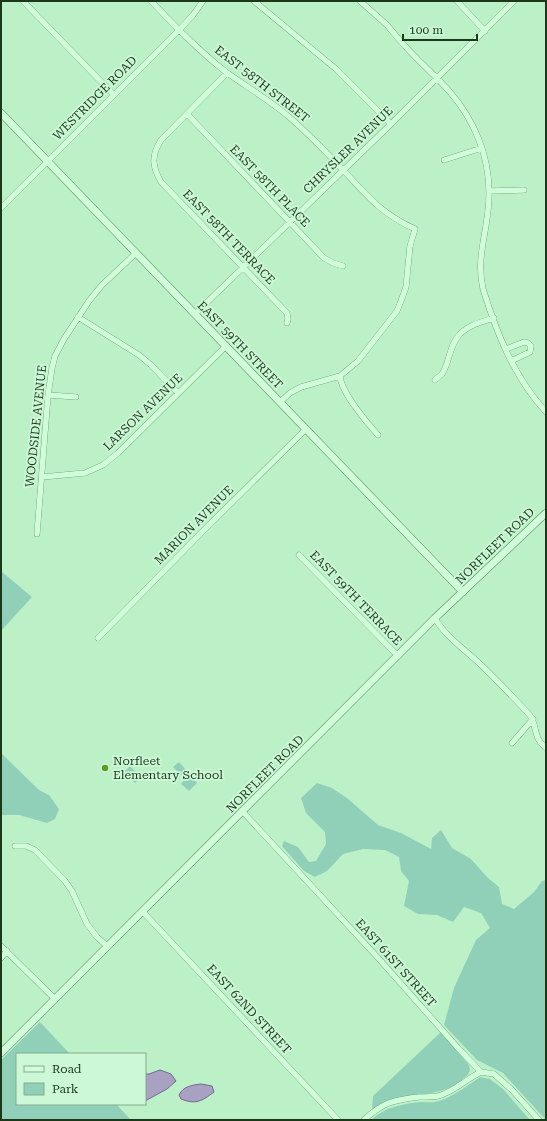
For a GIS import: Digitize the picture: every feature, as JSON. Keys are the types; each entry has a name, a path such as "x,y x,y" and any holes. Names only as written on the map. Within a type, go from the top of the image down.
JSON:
{"street":[{"path":"23,1 114,95"},
{"name":"EAST 58TH STREET","path":"151,1 179,30 227,73 266,98 288,116 380,208 401,223 415,229 410,246 406,287 397,311 358,361 340,376"},
{"name":"WESTRIDGE ROAD","path":"1,208 179,30 193,15 203,1"},
{"path":"254,1 336,69 391,124"},
{"path":"360,1 388,26 404,46 437,78 460,104 476,133 482,148 488,175 489,191 488,218 481,251 480,270 483,289 511,362 527,389 546,412"},
{"path":"457,1 485,30"},
{"name":"CHRYSLER AVENUE","path":"194,314 391,124 514,1"},
{"path":"187,114 227,73"},
{"name":"EAST 59TH STREET","path":"1,113 463,592"},
{"name":"EAST 58TH TERRACE","path":"187,114 158,146 155,152 155,172 161,182 286,313 288,319 287,323"},
{"name":"EAST 58TH PLACE","path":"187,114 324,258 343,266"},
{"path":"444,160 482,148"},
{"path":"489,191 524,190"},
{"name":"WOODSIDE AVENUE","path":"38,534 48,395 52,368 56,356 64,339 89,301 102,285 136,253"},
{"path":"78,317 139,355 178,393"},
{"path":"435,380 445,368 451,347 460,334 472,326 494,318"},
{"path":"506,349 524,342 528,342 531,346 530,352 511,362"},
{"name":"LARSON AVENUE","path":"42,477 85,473 103,465 118,453 226,346"},
{"path":"280,402 290,393 301,387 340,376 344,387 356,408 378,435"},
{"path":"48,395 76,397"},
{"name":"MARION AVENUE","path":"98,638 306,429"},
{"name":"NORFLEET ROAD","path":"1,1053 435,618 546,513"},
{"name":"EAST 59TH TERRACE","path":"299,555 398,656"},
{"path":"435,618 449,635 479,663 533,719 536,737 546,748"},
{"path":"512,743 533,719"},
{"name":"EAST 61ST STREET","path":"243,812 481,1072 494,1074 512,1090 539,1120"},
{"path":"15,846 26,846 35,850 66,881 87,924 97,937 108,947"},
{"name":"EAST 62ND STREET","path":"143,912 338,1120"},
{"path":"1,946 55,1000"},
{"path":"1,958 7,951"},
{"path":"364,1120 372,1112 389,1102 438,1096 457,1087 481,1072"}],"green space":[{"path":"1,571 32,597 1,631"},
{"path":"1,753 39,790 49,795 59,809 55,819 47,823 19,815 1,815"},
{"path":"179,762 197,783 189,791 181,784 185,779 173,767"},
{"path":"130,766 141,777 135,783 124,772"},
{"path":"317,783 332,788 347,798 378,825 401,833 431,849 432,838 441,830 452,848 471,859 488,878 499,887 502,904 514,909 534,892 542,881 546,880 546,1120 503,1073 477,1060 444,1025 454,988 476,940 490,928 481,913 464,907 453,922 437,915 418,914 404,906 409,881 401,871 399,857 385,850 363,849 343,854 327,871 315,877 304,871 282,846 284,841 298,847 309,862 316,861 326,844 325,832 306,813 301,798"},
{"path":"40,1022 69,1053 16,1053 16,1105 117,1105 131,1120 1,1120 1,1060"},
{"path":"441,1032 469,1065 469,1073 450,1088 396,1099 386,1102 372,1110 373,1096"},
{"path":"480,1077 490,1079 503,1089 530,1120 371,1120 388,1109 401,1105 421,1102 435,1102 445,1099"}],"shaded area":[{"path":"160,1070 171,1074 176,1081 167,1089 146,1100 146,1074"},
{"path":"201,1084 212,1086 214,1092 206,1098 195,1102 181,1099 179,1095 188,1086"}],"place":[{"name":"Norfleet Elementary School","path":"105,768"}]}
